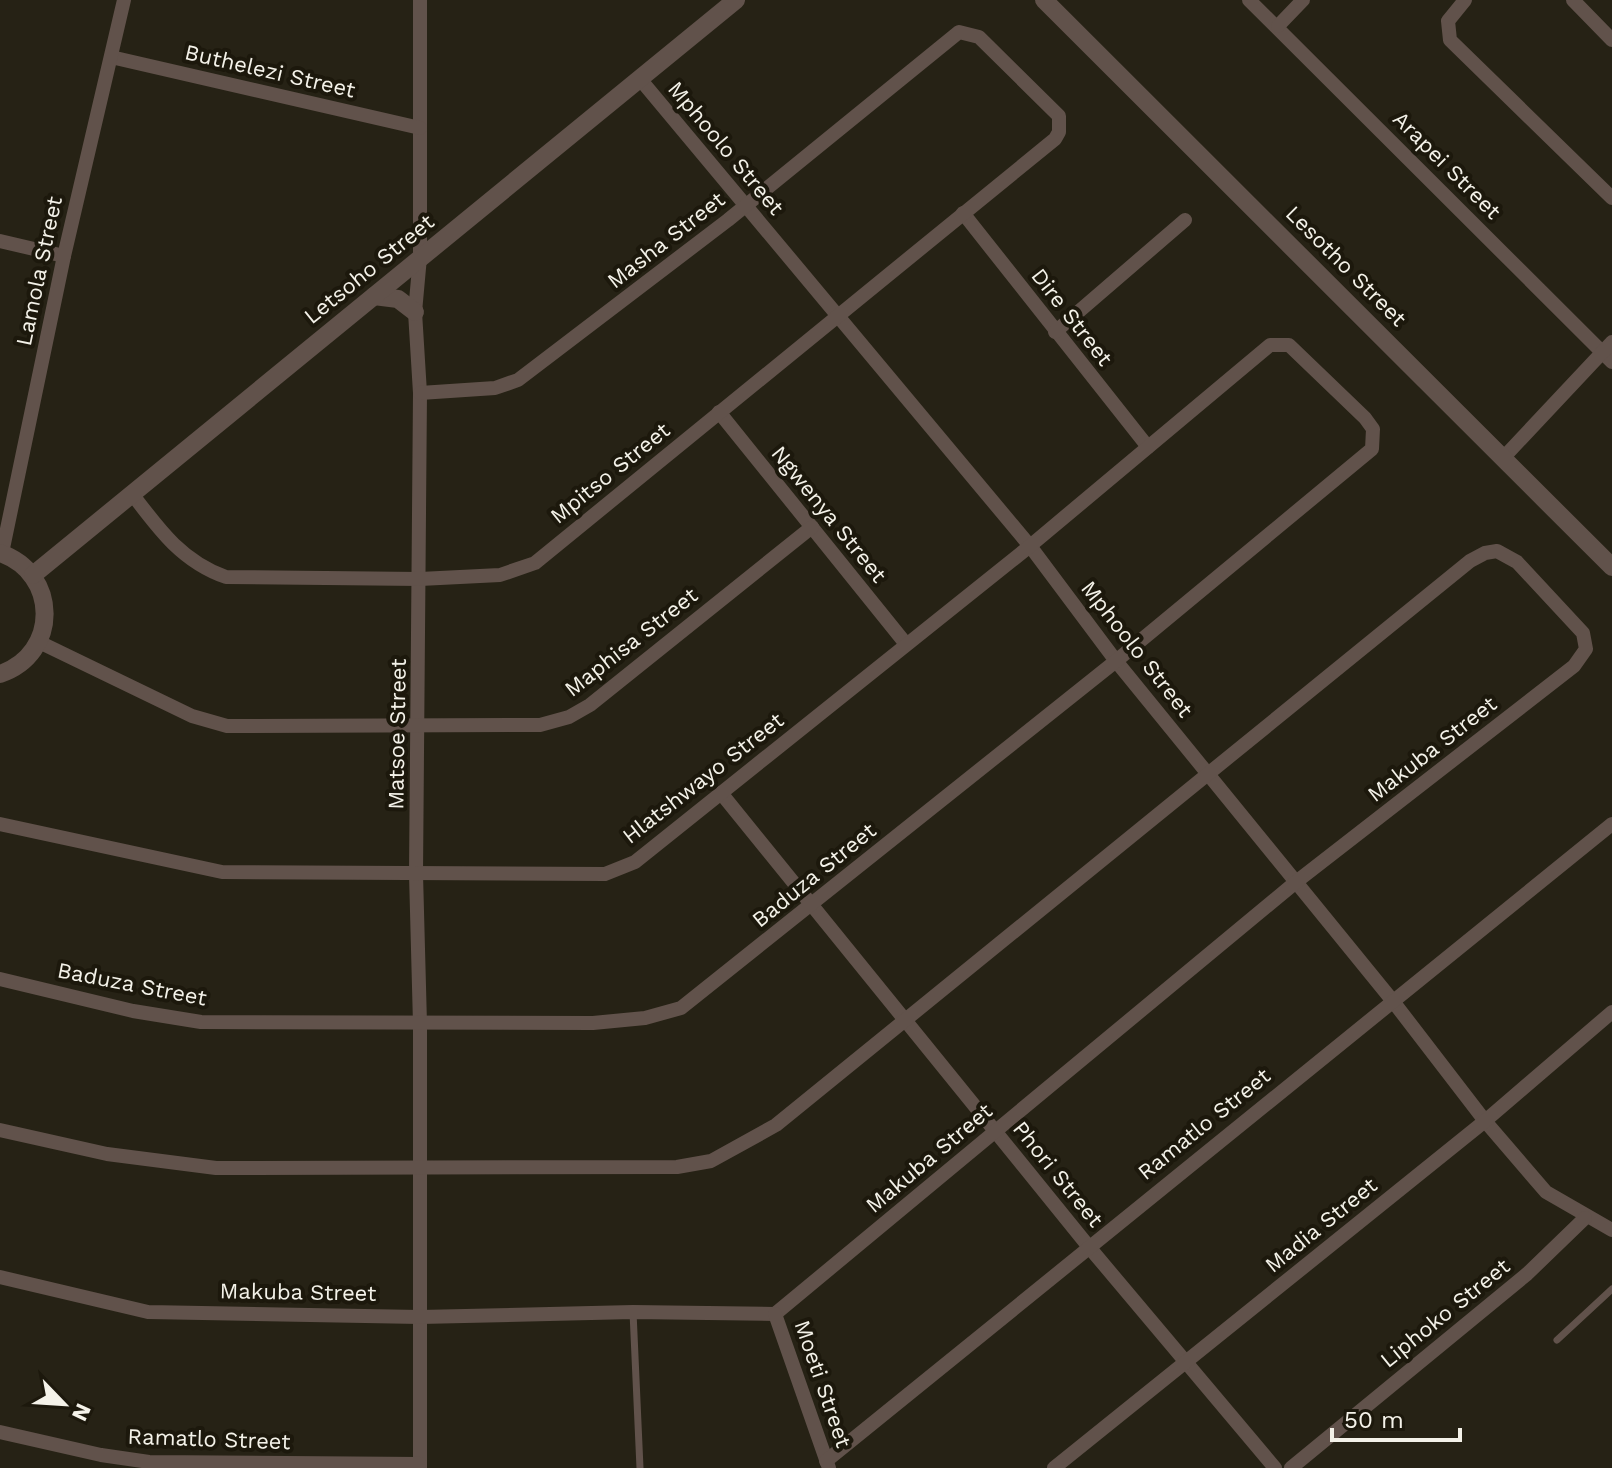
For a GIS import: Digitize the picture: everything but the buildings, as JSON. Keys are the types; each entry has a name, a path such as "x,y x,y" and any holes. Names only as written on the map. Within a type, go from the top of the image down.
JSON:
{"street":[{"name":"Lamola Street","path":"1,553 64,256 124,0"},
{"name":"Matsoe Street","path":"420,0 420,257 415,312 420,393 420,728 416,874 420,1024 420,1466"},
{"name":"Letsoho Street","path":"33,575 736,0"},
{"name":"Lesotho Street","path":"1044,0 1505,456 1612,567"},
{"name":"Arapei Street","path":"1249,0 1609,352"},
{"path":"1278,26 1303,0"},
{"path":"1465,0 1448,21 1450,40 1612,198"},
{"path":"1573,0 1612,40"},
{"name":"Mpitso Street","path":"133,495 180,553 204,569 226,577 420,579 500,575 535,563 1055,139 1059,132 1059,116 1001,56 969,33 951,36"},
{"name":"Masha Street","path":"420,393 495,388 518,380 744,206 951,36"},
{"name":"Buthelezi Street","path":"111,57 420,128"},
{"name":"Mphoolo Street","path":"640,79 1030,546 1116,661 1392,1000 1485,1121 1546,1192 1585,1218 1612,1230"},
{"name":"Dire Street","path":"963,213 1148,447"},
{"path":"1055,332 1185,220"},
{"path":"0,241 64,256"},
{"path":"374,296 398,299 415,312"},
{"name":"Baduza Street","path":"0,979 133,1011 201,1022 593,1023 645,1018 681,1008 1116,661 1372,449 1373,429 1309,361 1289,345 1270,345 1258,353"},
{"path":"1505,456 1609,352"},
{"name":"Hlatshwayo Street","path":"0,824 222,872 605,874 635,862 1030,546 1258,353"},
{"name":"Ngwenya Street","path":"719,412 906,644"},
{"name":"Maphisa Street","path":"39,642 218,725 510,727 569,717 590,705 812,527"},
{"name":"Makuba Street","path":"0,1277 148,1312 420,1317 633,1312 775,1314 1296,882 1582,657 1586,649 1583,633 1517,562 1497,551 1470,561 1209,775"},
{"path":"0,674 23,661 39,642 45,608 33,575 1,553"},
{"path":"0,1130 168,1164 216,1168 420,1170 677,1167 711,1161 776,1125 1209,775"},
{"name":"Phori Street","path":"721,793 1089,1247 1275,1468"},
{"name":"Ramatlo Street","path":"828,1464 1089,1247 1612,824"},
{"name":"Madia Street","path":"1054,1468 1485,1121 1612,1012"},
{"name":"Liphoko Street","path":"1291,1468 1527,1274 1585,1218"},
{"name":"Moeti Street","path":"775,1314 828,1464"},
{"name":"Ramatlo Street","path":"0,1432 149,1462 420,1466"}],"lane":[{"path":"1557,1340 1612,1289"},
{"path":"633,1312 640,1468"}]}
